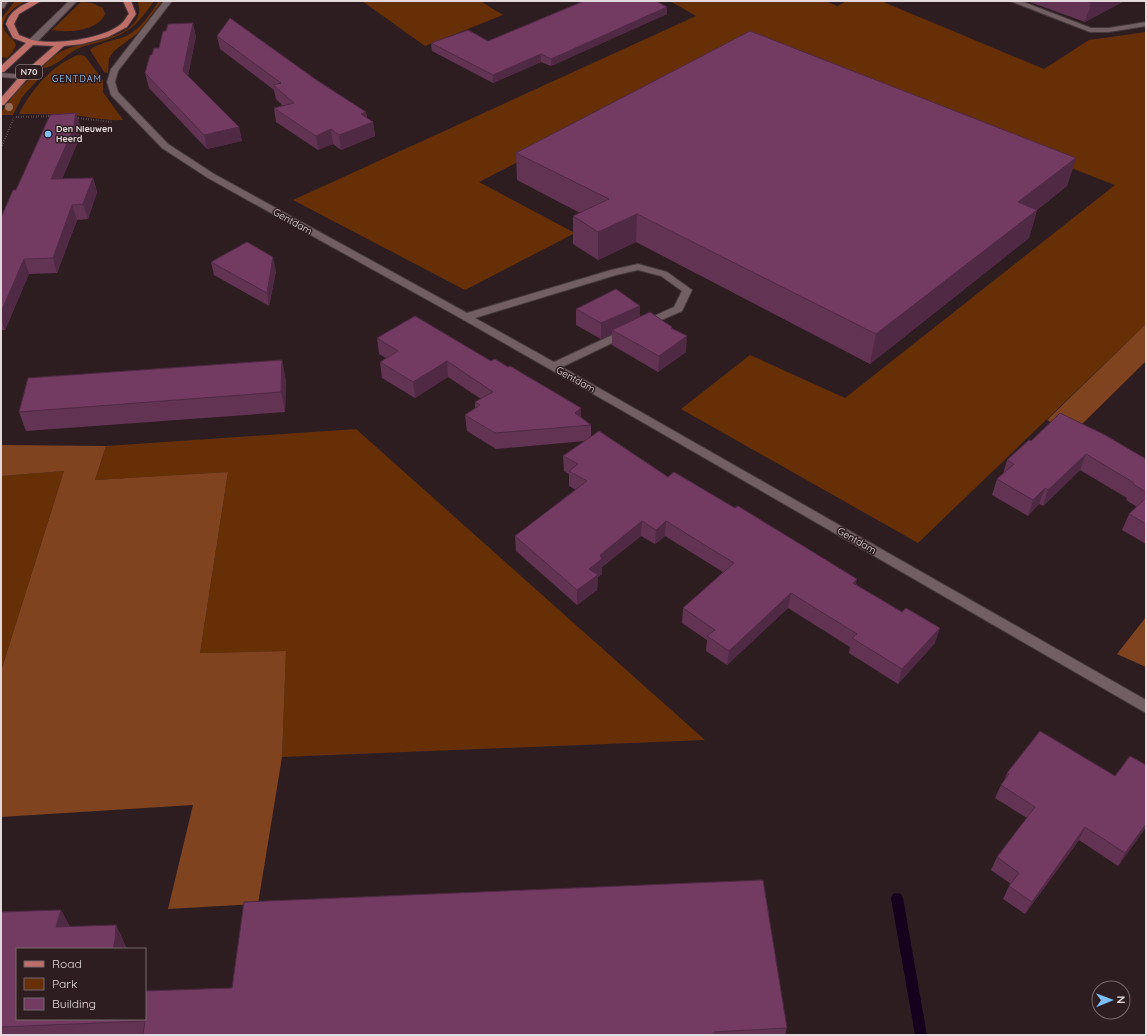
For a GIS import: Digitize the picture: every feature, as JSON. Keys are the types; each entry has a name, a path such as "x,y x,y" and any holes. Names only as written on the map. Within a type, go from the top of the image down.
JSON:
{"main road":[{"path":"37,1 21,9 15,14 11,21 10,28 21,38 32,42 61,44 91,40 104,36 125,25 131,19 133,13 132,7 127,1"},
{"name":"N70","path":"1,70 32,42"},
{"name":"N70","path":"1,103 24,77 61,44"}],"street":[{"path":"1,6 4,1"},
{"path":"32,42 73,1"},
{"name":"Gentdam","path":"168,1 114,72 111,82 114,93 141,124 165,146 211,176 466,317 655,424 1146,707"},
{"path":"1014,1 1090,30 1109,30 1146,24"},
{"path":"1,75 24,77"},
{"path":"466,317 614,272 638,267 664,274 687,290 678,309 553,367"}],"path":[{"path":"7,117 54,116"},
{"path":"70,117 141,124"}],"green space":[{"path":"15,1 26,1 14,8 8,14 3,26 5,31 16,44 13,52 7,58 1,57 1,19"},
{"path":"138,1 154,1 133,27 120,35 79,48 51,66 41,68 54,56 65,50 109,38 128,28 135,22 139,13"},
{"path":"159,1 162,1 138,33 114,51 109,58 108,73 104,72 90,50 97,45 124,37 133,32 145,20"},
{"path":"362,1 480,1 503,15 425,46"},
{"path":"670,1 825,1 837,6 847,1 881,1 1044,69 1089,40 1146,32 1146,324 918,543 681,409 750,355 845,398 1115,185 965,127 755,40 479,182 575,233 465,290 293,200 696,16"},
{"path":"81,2 92,3 103,8 105,14 101,20 96,24 82,30 52,30"},
{"path":"78,55 85,56 103,81 103,92 123,120 73,115 19,114 36,87 43,79 68,59"},
{"path":"38,71 44,73 22,97 13,115 1,115 1,112 16,92"},
{"path":"356,429 705,740 282,757 286,651 200,653 228,472 95,480 106,446"},
{"path":"64,471 1,671 1,476"}],"shaded area":[{"path":"1146,324 1146,361 1073,433 1047,420"},
{"path":"1,445 106,446 95,480 228,472 200,653 286,651 282,757 258,904 168,909 193,805 1,817 1,671 64,471 1,476"},
{"path":"1146,617 1146,667 1117,654"}],"building":[{"path":"584,1 656,1 667,7 551,59 541,54 493,75 431,43 468,30 488,41"},
{"path":"230,18 318,81 366,112 361,114 373,122 339,135 331,129 316,136 274,108 294,103 273,85 281,83 217,36"},
{"path":"193,23 183,71 239,127 204,135 145,73 150,55 152,55 154,48 159,48 163,31 166,31 168,24"},
{"path":"750,31 1076,158 1018,202 1037,210 876,334 637,214 598,232 573,216 609,199 516,153"},
{"path":"76,113 73,130 51,179 93,178 83,204 72,205 53,258 24,259 1,312 1,218 13,190 16,190 50,115"},
{"path":"247,242 273,257 267,293 211,262"},
{"path":"616,289 640,306 601,323 576,309"},
{"path":"650,312 672,327 671,328 687,336 659,356 612,330"},
{"path":"415,316 491,361 495,359 508,367 510,366 581,408 575,413 591,425 495,433 465,415 480,405 475,402 493,392 447,361 413,382 380,362 398,351 377,338"},
{"path":"282,360 281,392 19,412 28,378"},
{"path":"1060,413 1105,435 1146,459 1146,492 1086,454 1048,490 1045,488 1033,500 997,479 1014,464 1007,460 1029,440 1031,441"},
{"path":"599,431 668,477 674,472 735,508 738,506 857,579 853,583 902,612 906,608 940,628 902,669 852,638 857,634 791,593 729,651 707,636 715,630 683,608 734,563 666,521 656,530 642,521 600,555 602,559 589,569 598,575 577,590 515,536 587,481 569,471 578,464 563,456"},
{"path":"1146,498 1146,524 1129,514"},
{"path":"1040,731 1115,776 1130,756 1146,765 1146,824 1125,853 1085,827 1032,902 1009,886 1019,873 997,857 1035,807 1001,785 1009,774 1007,773"},
{"path":"763,880 787,1028 714,1032 714,1035 143,1035 145,1021 1,1027 1,912 61,910 56,927 116,925 113,948 16,948 16,1020 146,1020 146,991 232,988 244,902"}],"waterway":[{"path":"897,898 921,1035"}],"place":[{"name":"Den Nieuwen Heerd","path":"48,134"}],"district":[{"name":"GENTDAM","path":"77,79"}]}
